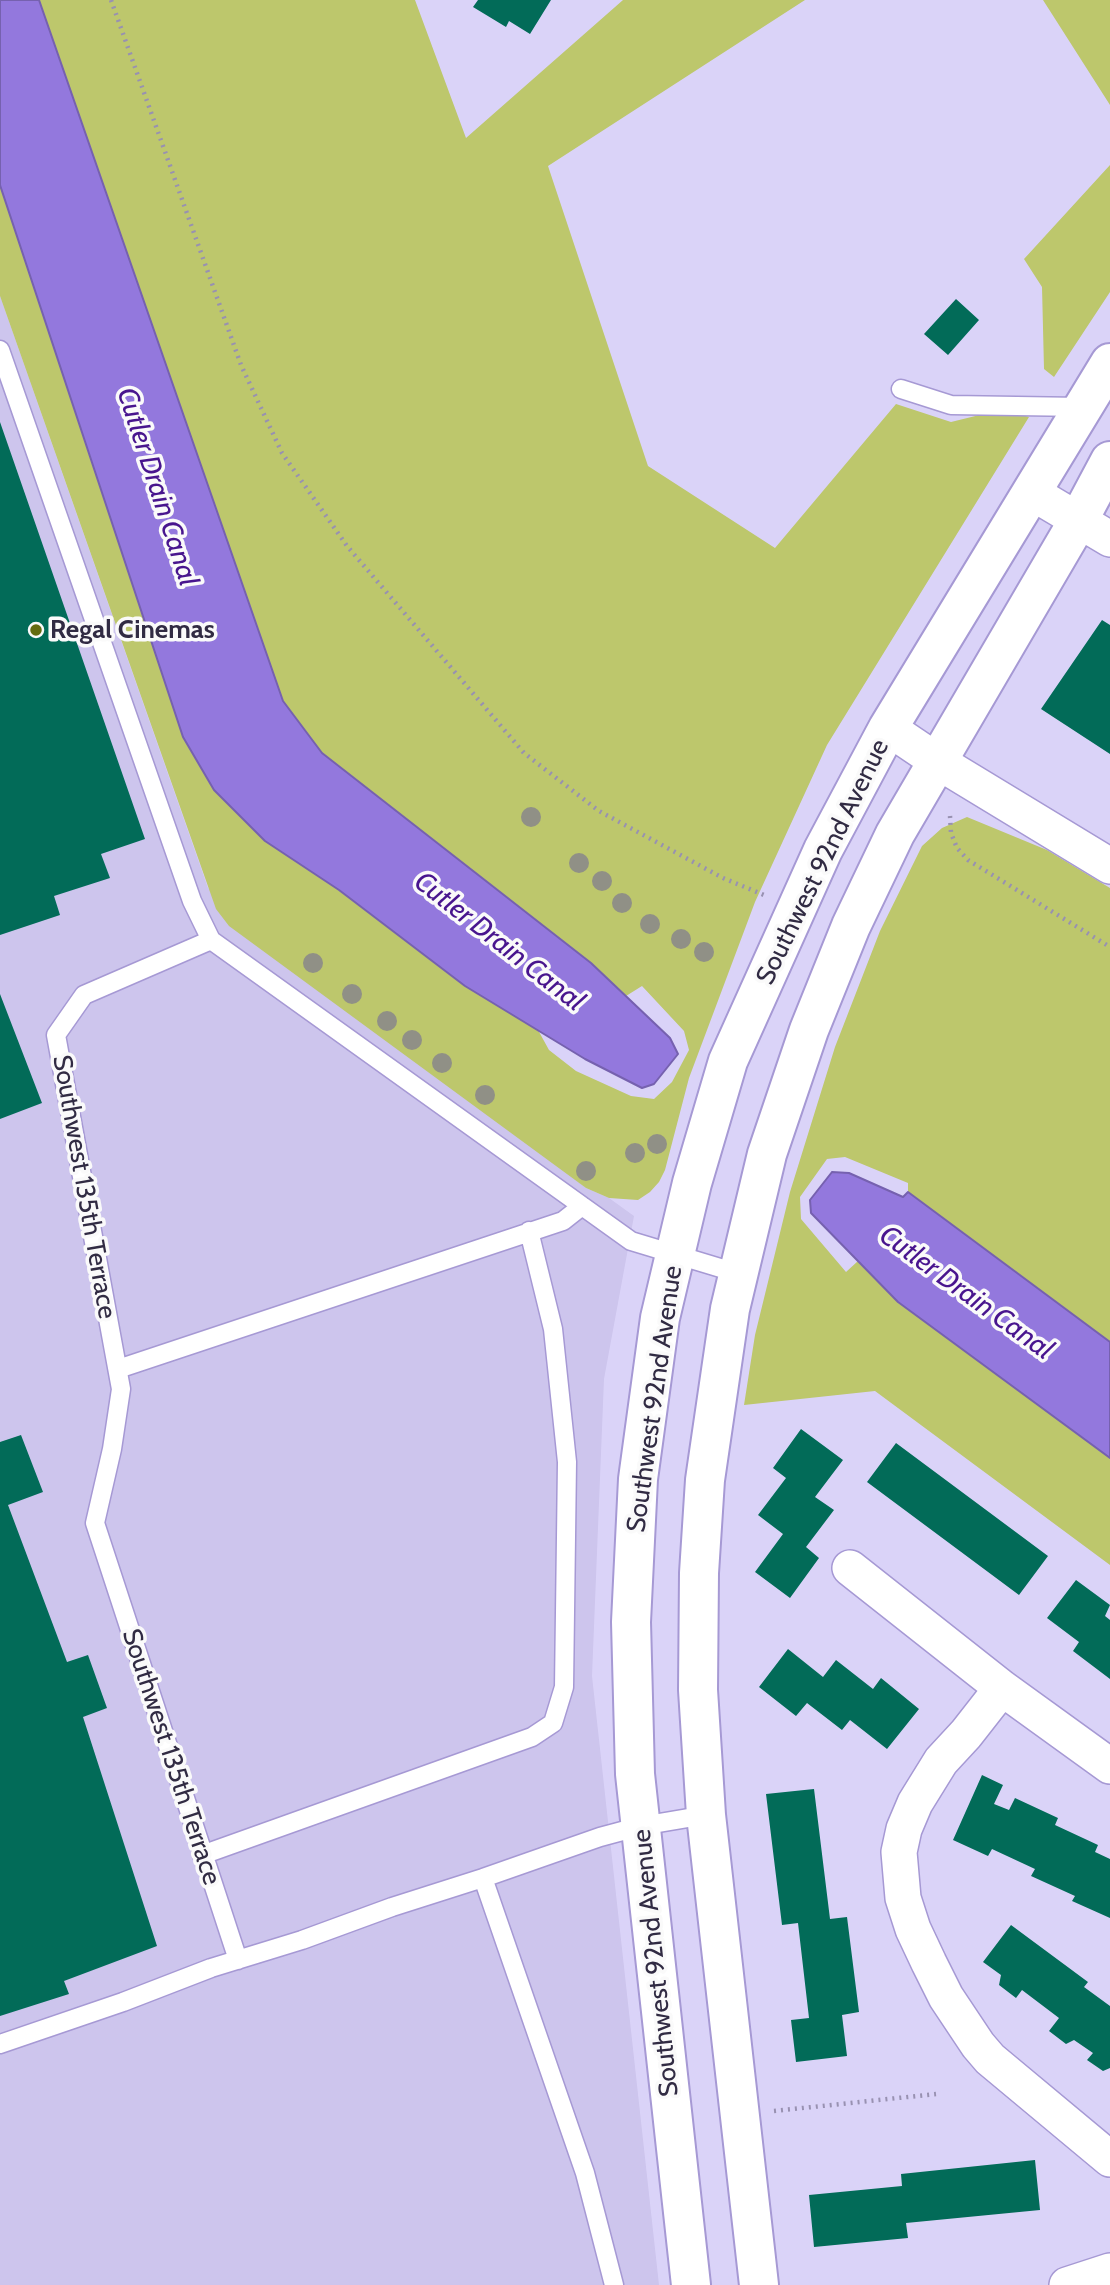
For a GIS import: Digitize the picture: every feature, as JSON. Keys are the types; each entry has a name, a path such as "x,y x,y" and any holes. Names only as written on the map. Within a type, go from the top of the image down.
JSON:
{"street":[{"name":"Southwest 92nd Avenue","path":"691,2285 635,1774 631,1622 638,1479 660,1318 699,1158 729,1061 797,908 853,791 888,728 1110,363"},
{"name":"Southwest 92nd Avenue","path":"759,2285 706,1815 698,1690 699,1573 707,1468 737,1273 767,1154 818,1004 851,926 889,845 1110,461"},
{"path":"1031,492 1110,539"},
{"path":"888,728 937,761 1110,866"},
{"path":"849,1568 1002,1688 1110,1766"},
{"path":"1002,1688 941,1761 915,1803 904,1829 900,1852 903,1898 914,1929 946,1997 978,2045 990,2059 1110,2159"},
{"path":"1067,2285 1110,2271"}],"lane":[{"path":"0,350 192,901 211,940 631,1241 737,1273"},
{"path":"901,389 951,405 1082,407"},
{"name":"Southwest 135th Terrace","path":"211,940 84,995 57,1035 121,1388 113,1449 95,1523 238,1960"},
{"path":"118,1369 562,1221 582,1206"},
{"path":"202,1855 532,1737 553,1723 565,1687 567,1462 553,1329 529,1231"},
{"path":"0,2044 600,1837 641,1826 706,1815"},
{"path":"483,1878 585,2173 614,2285"}],"path":[{"path":"111,0 242,365 282,453 347,546 524,753 598,811 723,878 797,908"},
{"path":"950,816 951,833 957,848 968,860 1110,947"},
{"path":"764,2113 936,2094"}],"shaded area":[{"path":"0,296 208,888 586,1188 609,1198 634,1216 604,1379 592,1676 659,2285 0,2285"}],"green space":[{"path":"39,0 415,0 466,138 623,0 805,0 548,166 648,466 775,548 896,404 951,422 1004,409 1029,417 827,745 755,902 689,1078 665,1170 650,1192 638,1200 609,1198 586,1188 229,926 216,909 0,296 0,185 183,737 214,790 265,841 339,890 465,986 538,1030 549,1050 576,1071 631,1096 654,1099 672,1082 689,1050 684,1031 642,986 626,996 591,963 321,753 283,701"},
{"path":"1043,0 1110,0 1110,105"},
{"path":"1110,165 1110,292 1054,377 1044,369 1042,287 1024,259"},
{"path":"967,817 1047,850 1110,888 1110,1342 908,1192 908,1183 845,1157 827,1159 800,1197 801,1219 846,1272 858,1261 898,1302 1110,1458 1110,1565 875,1391 744,1405 755,1335 790,1192 835,1047 880,931 922,846 942,828"}],"water":[{"name":"Cutler Drain Canal","path":"0,0 39,0 283,701 322,753 591,963 670,1038 678,1054 654,1084 642,1088 585,1059 465,986 339,890 265,841 214,790 183,737 0,185"},
{"name":"Cutler Drain Canal","path":"832,1172 849,1173 903,1197 908,1192 1110,1342 1110,1458 898,1302 811,1213 810,1200"}],"building":[{"path":"478,0 551,0 530,34 509,21 506,27 473,7"},
{"path":"956,299 979,320 948,355 924,334"},
{"name":"Regal Cinemas","path":"0,422 145,839 101,854 110,878 54,896 60,915 0,935"},
{"path":"1102,620 1110,625 1110,754 1041,709"},
{"path":"0,994 42,1103 0,1119"},
{"path":"801,1429 843,1460 815,1497 834,1510 806,1547 819,1558 790,1598 755,1572 783,1534 758,1515 786,1478 773,1468"},
{"path":"21,1435 43,1492 8,1505 67,1662 88,1655 107,1708 83,1717 157,1946 64,1981 69,1994 0,2016 0,1442"},
{"path":"896,1443 1048,1556 1019,1595 867,1482"},
{"path":"1076,1580 1110,1605 1105,1616 1110,1620 1110,1679 1073,1651 1079,1642 1047,1618"},
{"path":"788,1649 823,1677 836,1660 873,1689 881,1678 919,1709 887,1749 850,1720 842,1730 807,1703 796,1716 759,1687"},
{"path":"982,1775 1003,1785 994,1804 1009,1810 1015,1798 1058,1818 1055,1825 1098,1845 1095,1852 1110,1859 1110,1918 1072,1901 1075,1896 1031,1876 1035,1869 992,1849 988,1856 953,1840"},
{"path":"814,1789 830,1919 847,1917 859,2012 842,2015 847,2056 796,2062 791,2020 809,2018 798,1923 782,1925 766,1794"},
{"path":"1011,1925 1088,1982 1084,1987 1110,2006 1110,2068 1103,2071 1087,2060 1093,2053 1074,2040 1066,2044 1049,2031 1059,2018 1022,1990 1016,1998 999,1985 1001,1975 983,1962"},
{"path":"1035,2160 1040,2210 906,2223 908,2238 814,2247 809,2195 902,2186 901,2174"}],"place":[{"name":"Regal Cinemas","path":"36,630"}]}
